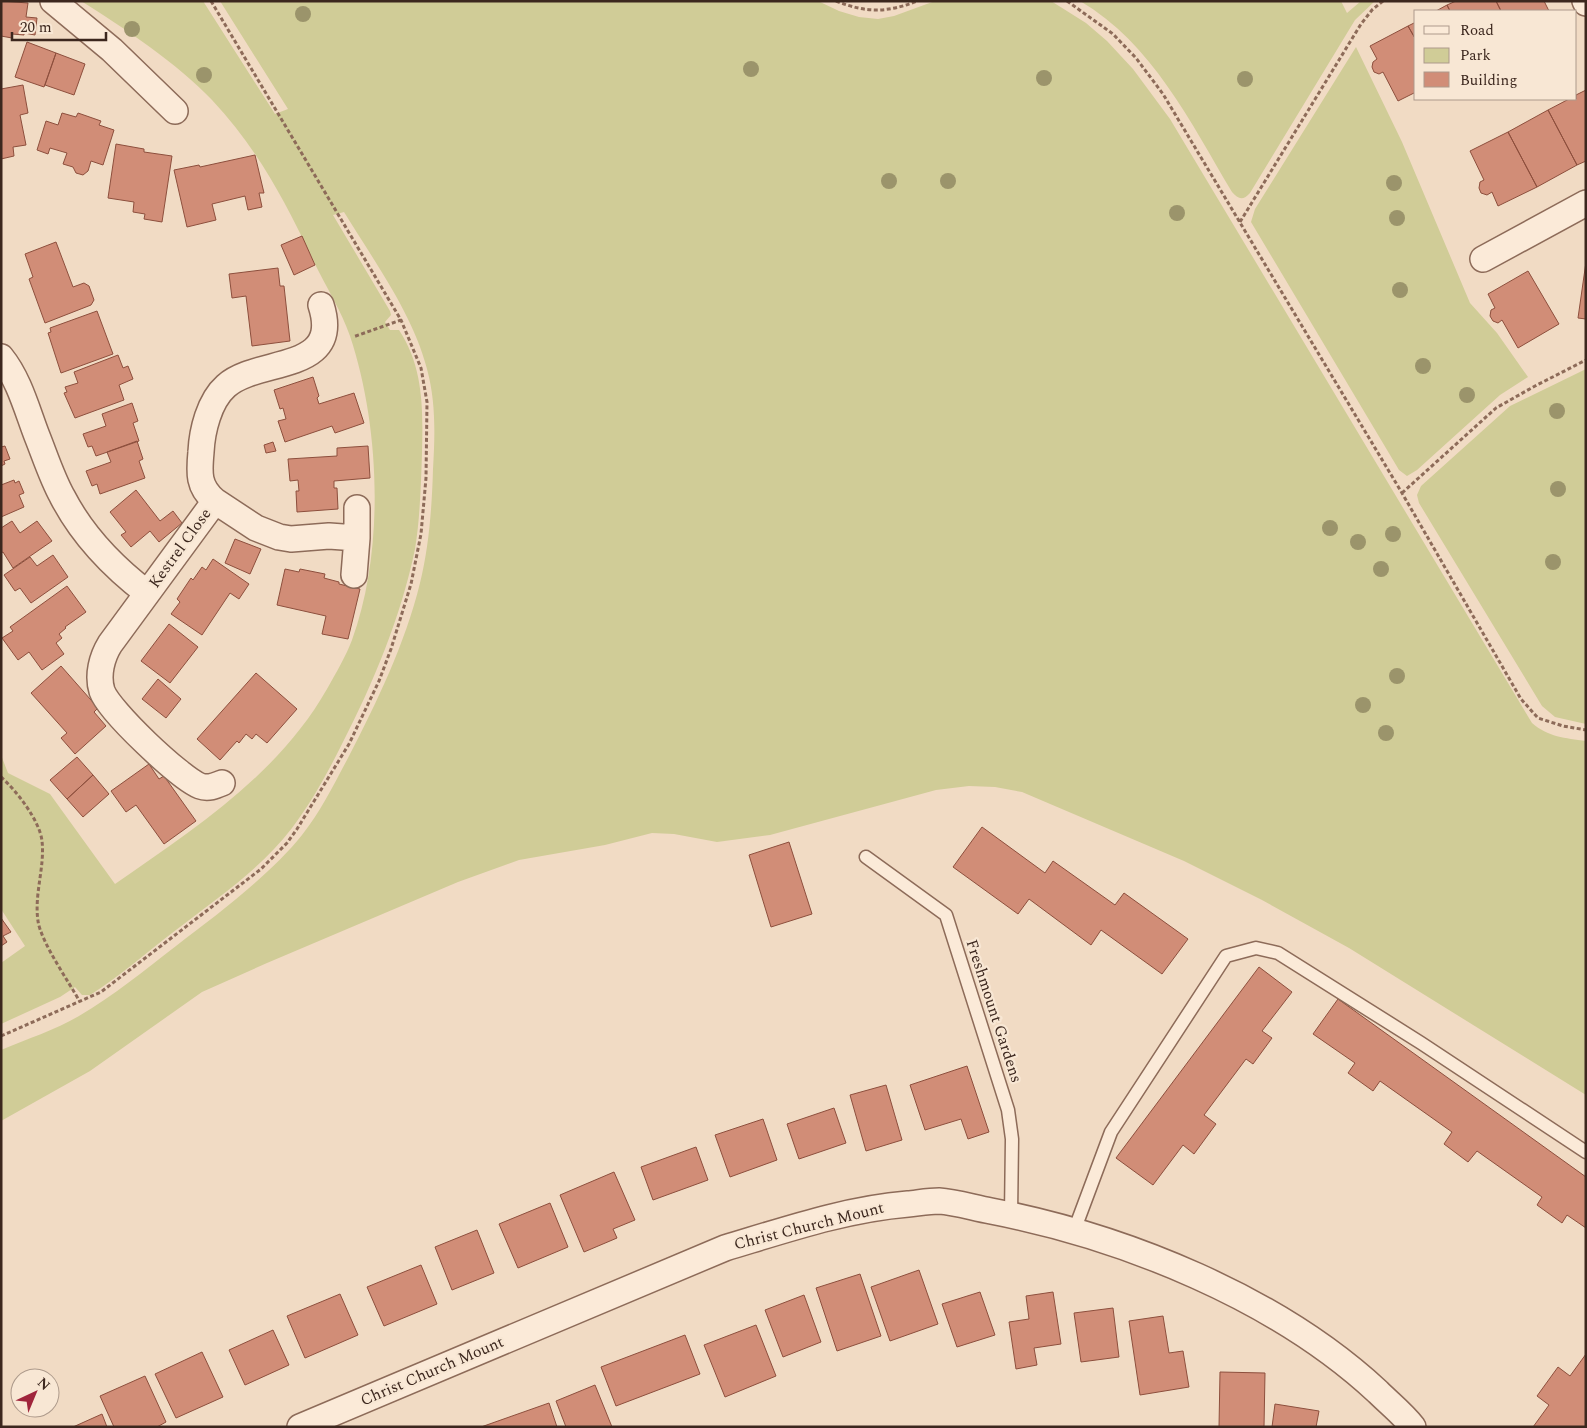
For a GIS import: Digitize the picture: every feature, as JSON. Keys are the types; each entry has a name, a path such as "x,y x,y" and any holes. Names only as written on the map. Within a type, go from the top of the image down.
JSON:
{"street":[{"path":"53,1 112,50 174,111"},
{"path":"1482,259 1586,203"},
{"path":"214,501 203,488 200,477 200,457 206,424 219,395 226,386 237,378 282,365 310,353 324,336 325,318 321,305"},
{"name":"Kestrel Close","path":"1,357 16,380 56,484 71,512 100,550 121,572 147,594 214,501 256,528 280,538 329,536 357,538"},
{"path":"354,575 357,508"},
{"path":"147,594 115,636 104,655 101,676 102,692 122,718 182,774 202,787 213,787 222,783"},
{"name":"Christ Church Mount","path":"300,1427 725,1248 877,1206 938,1201 1010,1215 1074,1231 1162,1261 1240,1298 1298,1330 1358,1374 1413,1427"}],"lane":[{"name":"Freshmount Gardens","path":"866,857 946,915 1008,1110 1012,1139 1010,1215"},
{"path":"1074,1231 1111,1132 1226,956 1256,948 1278,953 1421,1043 1586,1152"}],"path":[{"path":"1,1036 80,1002 113,985 274,857 297,829 320,793 349,744 365,711 401,620 417,558 424,510 427,434 425,386 421,368 401,320 211,1"},
{"path":"836,1 854,8 881,11 917,1"},
{"path":"1067,1 1113,34 1136,58 1172,108 1402,492 1521,699 1538,718 1563,726 1586,730"},
{"path":"1240,222 1361,24 1372,10 1383,1"},
{"path":"324,336 345,339 401,320"},
{"path":"1402,492 1496,408 1586,360"},
{"path":"1,777 16,791 41,836 42,853 37,911 40,929 80,1002"}],"green space":[{"path":"81,1 203,1 275,114 288,109 220,1 818,1 839,11 859,17 878,19 894,16 935,1 1051,1 1086,23 1107,41 1133,69 1170,119 1532,723 1551,734 1586,741 1586,1095 1349,948 1262,900 1184,861 1022,792 995,787 969,786 936,790 770,835 717,842 674,834 652,833 605,845 519,860 458,882 202,992 90,1071 1,1121 1,1050 70,1021 92,1008 141,973 243,894 275,865 309,826 359,737 380,694 398,650 420,583 426,555 431,512 434,419 430,381 421,348 391,288 344,212 333,215 390,311 391,315 385,322 390,330 399,330 407,344 418,374 422,405 421,489 415,549 402,600 385,650 353,723 306,809 280,843 266,857 222,895 123,972 90,995 82,995 75,987 60,997 1,1024 1,963 25,946 1,909 1,755 8,773 50,794 115,884 204,821 232,798 284,748 307,720 334,677 352,640 363,605 370,567 374,528 373,448 368,409 360,371 350,336 342,317 282,198 243,138 198,86 150,47"},
{"path":"1080,1 1341,1 1347,13 1361,1 1375,1 1355,20 1250,193 1241,198 1232,192 1185,112 1149,62 1106,18"},
{"path":"1356,47 1402,142 1470,303 1497,333 1528,377 1500,395 1417,470 1407,476 1399,470 1251,222 1255,209"},
{"path":"1586,369 1586,724 1555,717 1542,706 1419,503 1417,495 1421,486 1510,406"}],"building":[{"path":"1,1 28,3 26,17 37,18 35,35 24,33 24,35 12,34 12,38 1,36"},
{"path":"1456,1 1496,1 1500,10 1450,10 1447,5"},
{"path":"1496,1 1544,1 1548,10 1500,10"},
{"path":"1447,5 1450,10 1438,10"},
{"path":"1414,23 1414,36 1408,26"},
{"path":"1408,26 1414,36 1414,93 1398,101 1383,72 1379,74 1374,72 1373,62 1377,59 1370,46"},
{"path":"27,42 56,53 44,87 15,77"},
{"path":"56,53 85,64 74,95 45,85"},
{"path":"23,85 28,113 20,115 26,145 13,147 14,156 1,159 1,89"},
{"path":"1586,90 1586,161 1577,165 1548,110 1567,100 1577,100 1577,94"},
{"path":"1548,110 1577,165 1537,187 1508,132"},
{"path":"62,113 76,117 78,113 101,121 99,125 114,130 103,165 91,161 88,171 83,175 76,173 73,167 63,164 67,153 50,148 48,154 37,150 46,121 58,125"},
{"path":"1508,132 1537,187 1498,206 1492,192 1487,195 1481,193 1479,188 1480,182 1484,180 1470,151"},
{"path":"116,144 144,149 144,152 172,156 162,222 144,219 145,214 133,212 134,202 108,198"},
{"path":"255,155 264,193 259,193 262,207 248,210 245,196 212,204 216,220 187,227 174,170 199,165 200,167"},
{"path":"302,236 315,265 294,275 281,245"},
{"path":"56,242 73,287 84,283 89,286 94,300 91,305 45,323 29,279 33,277 25,254"},
{"path":"1586,262 1586,319 1578,318"},
{"path":"278,268 280,286 284,286 290,341 252,346 246,296 232,298 229,274"},
{"path":"1528,271 1559,324 1518,348 1502,320 1498,323 1493,321 1490,316 1491,310 1495,308 1488,294"},
{"path":"97,311 113,354 61,373 48,333 51,332 50,328"},
{"path":"118,355 123,368 128,366 133,379 119,385 124,400 75,418 64,393 67,392 65,387 78,383 74,372"},
{"path":"313,377 319,396 317,398 319,404 354,393 364,423 335,433 332,426 285,442 278,421 286,419 283,408 280,409 274,390"},
{"path":"132,403 138,421 133,423 139,441 96,456 92,446 88,447 83,434 106,426 102,414"},
{"path":"137,441 143,459 139,461 145,478 100,494 97,484 92,486 86,471 111,462 107,452"},
{"path":"273,442 276,451 266,453 264,445"},
{"path":"5,446 10,459 4,461 5,464 1,466 1,447"},
{"path":"368,446 370,478 334,481 334,488 337,488 338,509 297,512 296,491 299,491 298,480 290,481 288,459 337,456 337,448"},
{"path":"14,480 15,483 19,481 24,493 19,495 24,507 1,517 1,485"},
{"path":"136,490 160,521 173,511 182,523 159,542 150,531 131,547 121,535 126,532 110,512"},
{"path":"12,521 20,533 37,521 52,541 13,568 3,552 1,553 1,528"},
{"path":"235,539 261,549 250,574 225,563"},
{"path":"53,555 68,577 31,603 20,588 15,591 4,575 30,557 37,566"},
{"path":"213,559 249,584 239,599 230,593 202,635 171,614 180,602 177,599 191,578 193,580 202,567 206,570"},
{"path":"285,569 299,572 300,569 325,574 324,578 360,589 348,639 322,634 326,616 277,605"},
{"path":"67,586 86,612 65,627 59,634 62,638 56,643 64,654 42,670 29,652 18,660 2,638 13,631 10,627"},
{"path":"169,624 198,647 170,683 141,661"},
{"path":"61,666 98,708 94,712 106,726 75,754 61,738 67,733 31,693"},
{"path":"256,673 297,709 267,743 256,734 252,739 246,734 220,760 197,739"},
{"path":"158,679 181,699 166,718 142,699"},
{"path":"77,757 93,775 67,799 50,780"},
{"path":"149,764 159,779 164,776 196,821 164,844 136,805 126,812 111,791"},
{"path":"93,775 109,794 83,817 67,799"},
{"path":"982,827 1045,873 1053,861 1115,905 1124,893 1188,939 1162,974 1101,930 1091,945 1029,899 1018,914 953,867"},
{"path":"789,842 812,914 771,927 749,855"},
{"path":"1,918 11,932 3,936 7,942 1,946"},
{"path":"1259,967 1292,992 1262,1031 1272,1038 1253,1064 1246,1059 1204,1115 1216,1124 1194,1154 1183,1145 1153,1185 1116,1158"},
{"path":"1338,999 1586,1177 1586,1228 1567,1215 1562,1223 1537,1205 1542,1197 1477,1151 1468,1162 1444,1144 1452,1132 1380,1081 1373,1091 1348,1073 1355,1063 1313,1034"},
{"path":"967,1066 989,1132 968,1139 961,1119 925,1130 910,1085"},
{"path":"886,1085 902,1140 866,1151 850,1095"},
{"path":"834,1108 846,1143 799,1159 787,1124"},
{"path":"763,1119 777,1160 730,1177 715,1135"},
{"path":"696,1147 708,1180 653,1200 641,1167"},
{"path":"614,1172 635,1220 613,1229 617,1238 584,1252 560,1195"},
{"path":"550,1203 568,1247 518,1268 499,1224"},
{"path":"477,1230 494,1273 452,1290 435,1247"},
{"path":"421,1265 437,1304 384,1326 367,1287"},
{"path":"919,1270 938,1324 890,1341 871,1287"},
{"path":"860,1274 881,1336 837,1351 816,1288"},
{"path":"980,1292 995,1335 957,1347 942,1304"},
{"path":"1053,1292 1061,1344 1034,1348 1037,1365 1016,1369 1009,1322 1029,1319 1026,1296"},
{"path":"340,1294 358,1335 305,1358 287,1316"},
{"path":"804,1295 821,1342 783,1357 765,1310"},
{"path":"1113,1308 1119,1357 1081,1362 1074,1313"},
{"path":"1163,1316 1169,1353 1183,1351 1189,1387 1140,1395 1129,1321"},
{"path":"756,1325 776,1376 725,1397 704,1345"},
{"path":"273,1330 289,1365 245,1385 229,1350"},
{"path":"685,1335 700,1374 616,1406 601,1367"},
{"path":"202,1352 223,1397 176,1418 155,1374"},
{"path":"1586,1354 1586,1427 1533,1427 1549,1405 1537,1396 1558,1367 1570,1376"},
{"path":"1220,1372 1265,1373 1264,1427 1219,1427"},
{"path":"145,1376 166,1422 157,1427 114,1427 100,1396"},
{"path":"595,1385 612,1427 566,1427 556,1401"},
{"path":"549,1403 557,1427 481,1427"},
{"path":"1275,1404 1319,1411 1316,1427 1272,1427"},
{"path":"102,1414 107,1427 73,1427"}]}
